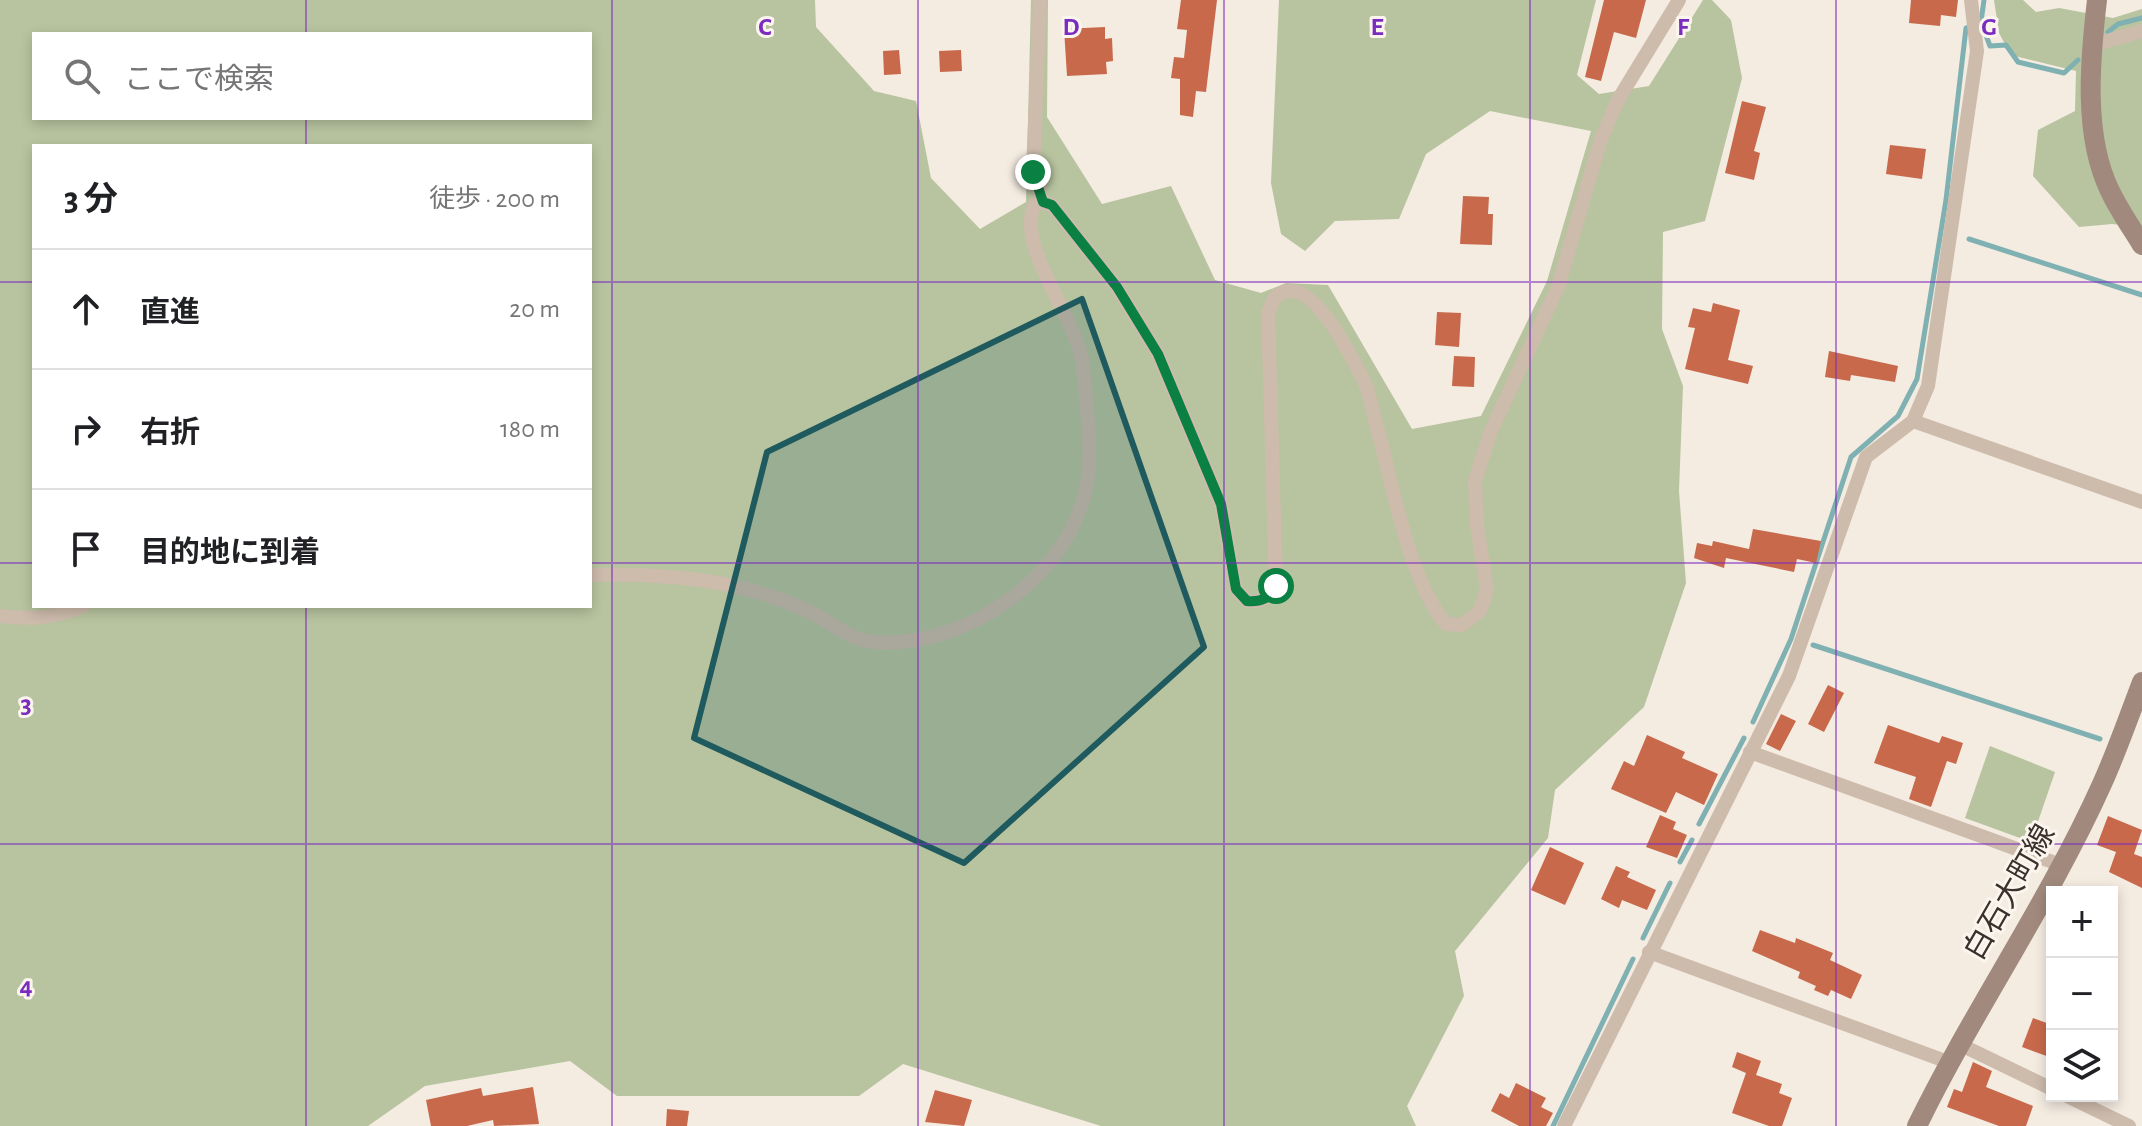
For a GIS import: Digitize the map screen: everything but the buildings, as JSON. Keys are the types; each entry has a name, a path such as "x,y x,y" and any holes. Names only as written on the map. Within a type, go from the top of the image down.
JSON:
{"main road":[{"path":"2097,0 2093,45 2094,135 2109,189 2142,245"},
{"name":"白石大町線","path":"1917,1126 1954,1053 2061,865 2102,784 2142,682"}],"street":[{"path":"1040,0 1033,172 1043,202"},
{"path":"592,575 646,573 734,584 811,612 835,630 869,641 895,642 960,627 1000,608 1044,570 1074,529 1087,482 1088,426 1082,351 1032,240 1028,219 1034,205 1043,202 1052,205 1117,287 1158,354 1221,504 1236,589 1241,595 1247,601 1259,602 1271,595 1276,586 1268,313 1273,298 1283,291 1300,291 1316,301 1365,384 1408,542 1434,611 1446,624 1462,625 1480,611 1487,590 1477,526 1475,480 1491,431 1558,287 1601,139 1618,100 1679,0"},
{"path":"1564,1126 1789,676 1866,457 1913,421 1928,386 1977,51 1971,0"},
{"path":"2093,45 2142,31"},
{"path":"1913,421 2142,502"},
{"path":"0,616 34,620 54,618 78,608"},
{"path":"1750,752 2061,865"},
{"path":"1649,952 1954,1053 2046,1087"},
{"path":"2079,1102 2129,1126"}],"highlighted area":[{"path":"1082,299 1204,647 964,863 694,738 767,452"}],"green space":[{"path":"0,0 815,0 816,27 874,91 916,101 931,178 980,229 1026,202 1031,0 1048,0 1047,117 1102,204 1171,186 1215,280 1261,293 1286,283 1328,285 1412,429 1481,416 1547,281 1591,131 1490,111 1426,154 1399,219 1335,221 1305,251 1281,234 1271,183 1279,0 1596,0 1577,75 1599,94 1649,86 1703,0 1712,0 1731,20 1742,78 1705,221 1663,232 1662,329 1683,386 1679,491 1686,583 1644,707 1555,790 1548,838 1455,951 1464,996 1407,1106 1416,1126 1101,1126 903,1064 859,1096 617,1096 570,1061 425,1086 368,1126 0,1126"},
{"path":"1994,0 2023,0 2036,12 2059,8 2113,18 2142,9 2142,227 2112,224 2079,227 2033,176 2038,130 2075,111 2076,71 2011,55 1999,33"},
{"path":"1990,746 2055,772 2031,842 1965,818"}],"waterway":[{"path":"1753,722 1791,639 1851,457 1898,416 1917,379 1946,200 1966,28 1981,22 1984,0"},
{"path":"2108,32 2118,24 2142,18"},
{"path":"1981,22 1990,46 2006,45 2018,62 2064,73 2078,60"},
{"path":"1969,239 2142,295"},
{"path":"1813,645 2100,739"},
{"path":"1699,824 1744,738"},
{"path":"1680,862 1692,840"},
{"path":"1643,938 1670,883"},
{"path":"1553,1126 1633,959"}],"route":[{"path":"1033,172 1043,202 1052,205 1117,287 1158,354 1221,504 1236,589 1247,601 1259,602 1271,595 1276,586"}]}
